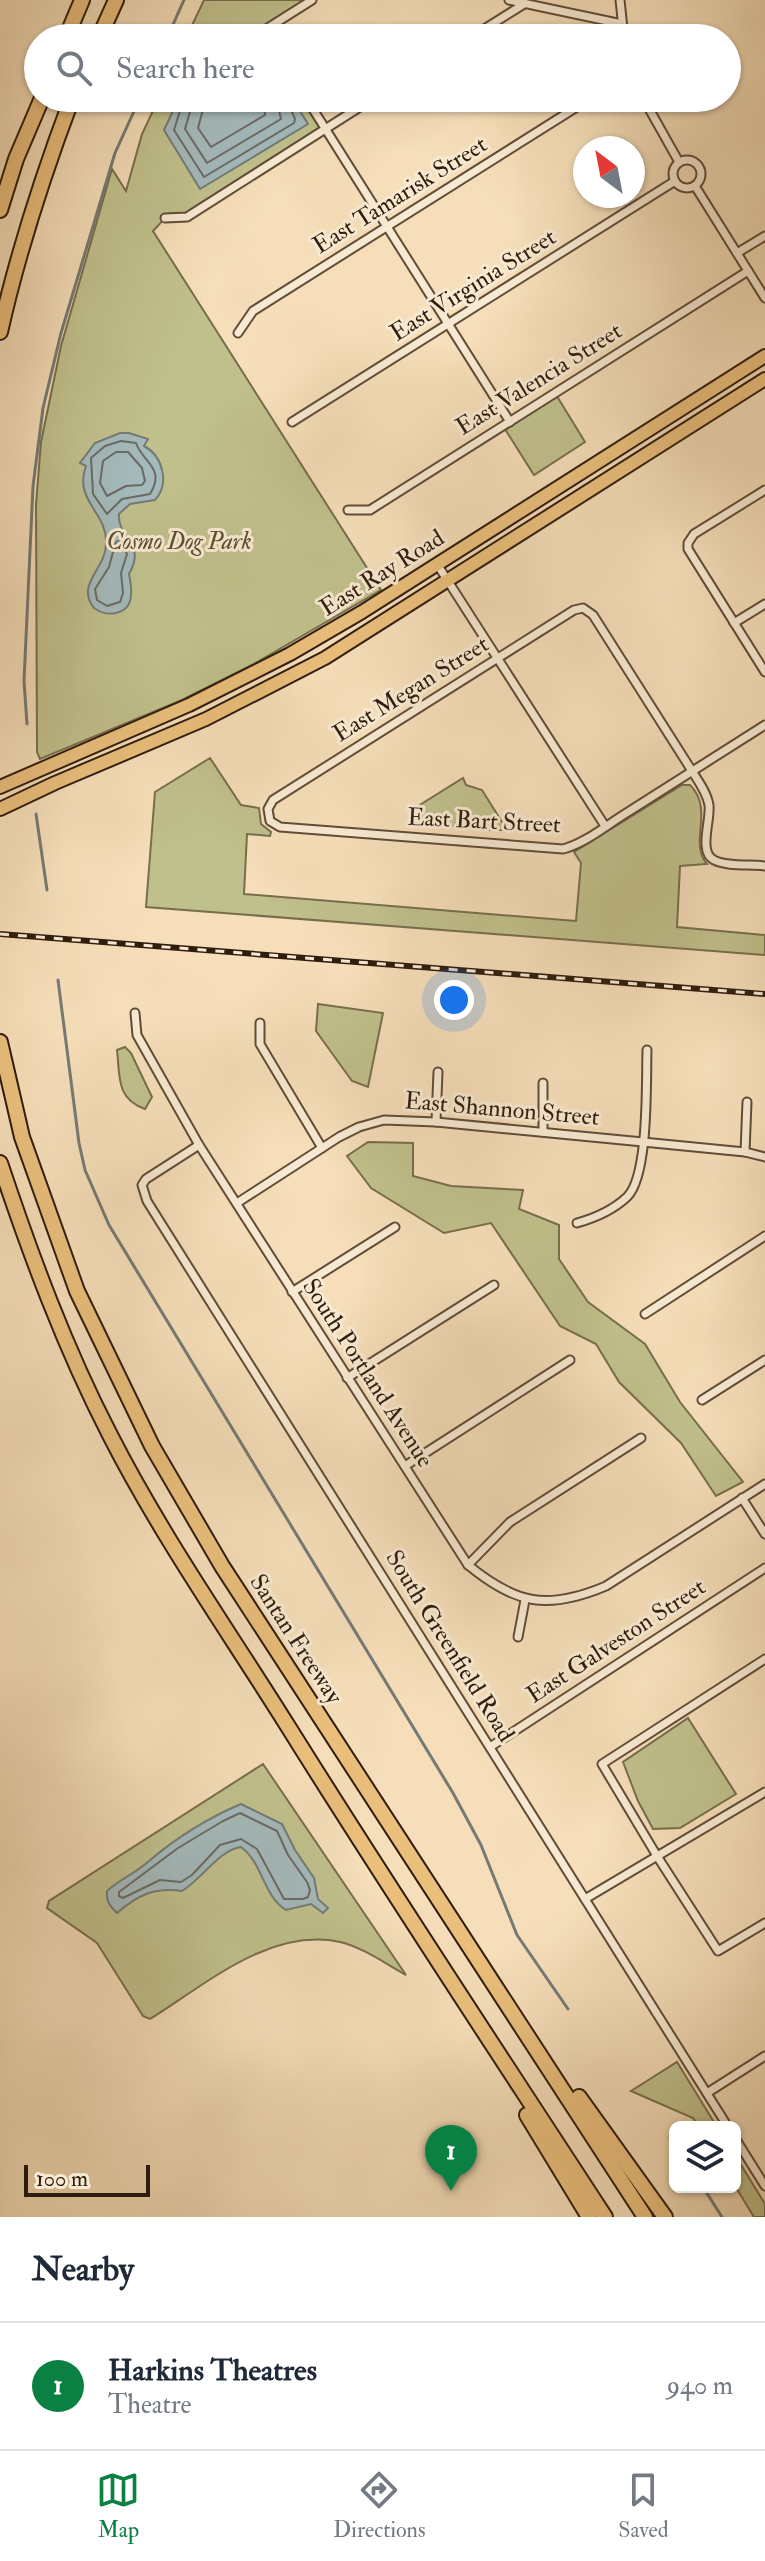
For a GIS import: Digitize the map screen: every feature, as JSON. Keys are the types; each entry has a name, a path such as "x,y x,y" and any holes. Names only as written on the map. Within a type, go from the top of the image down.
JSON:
{"highway":[{"path":"72,24 82,0"},
{"path":"105,24 116,0"},
{"path":"0,210 16,159 36,112"},
{"path":"0,332 16,264 67,112"},
{"name":"Santan Freeway","path":"0,1042 22,1137 77,1291 152,1446 222,1566 645,2217"},
{"path":"0,1163 56,1318 111,1436 175,1547 605,2217"},
{"path":"404,1908 478,2038 589,2217"},
{"path":"525,2032 551,2057 665,2217"}],"main road":[{"name":"East Ray Road","path":"0,787 246,678 314,641 765,356"},
{"name":"East Ray Road","path":"1,809 254,696 325,658 765,379"}],"street":[{"path":"279,24 312,0"},
{"path":"509,0 622,24 620,0"},
{"path":"492,24 524,4"},
{"path":"315,112 510,422"},
{"path":"165,218 187,217 352,112"},
{"name":"East Tamarisk Street","path":"238,333 253,311 569,112"},
{"path":"651,112 679,162"},
{"path":"690,160 699,166 700,179 695,186 686,188 675,181 673,173 679,162 690,160"},
{"name":"East Virginia Street","path":"292,422 675,181"},
{"path":"695,186 765,298"},
{"path":"737,253 765,236"},
{"name":"East Valencia Street","path":"348,510 370,510 748,271"},
{"path":"765,490 693,535 688,543 691,557 765,672"},
{"path":"437,564 605,826"},
{"path":"734,623 765,604"},
{"name":"East Megan Street","path":"268,816 268,807 273,800 574,610 587,609 592,614 692,771"},
{"name":"East Bart Street","path":"268,816 281,827 555,849 573,846 765,725"},
{"path":"692,771 708,801 707,848 712,859 765,866"},
{"name":"South Portland Avenue","path":"135,1013 137,1035 199,1145 468,1565 503,1591 525,1600"},
{"path":"260,1023 260,1044 322,1148"},
{"path":"577,1223 599,1217 628,1196 638,1179 643,1142 647,1050"},
{"path":"436,1122 438,1072"},
{"path":"543,1083 543,1132"},
{"path":"745,1152 747,1102"},
{"name":"East Shannon Street","path":"237,1203 359,1127 384,1120 543,1132 745,1152 765,1157"},
{"name":"South Greenfield Road","path":"199,1145 153,1173 142,1185 147,1201 724,2121"},
{"path":"292,1292 395,1227"},
{"path":"645,1314 765,1236"},
{"path":"347,1378 494,1285"},
{"path":"405,1466 570,1360"},
{"path":"702,1400 765,1360"},
{"path":"468,1565 510,1522 641,1438"},
{"path":"518,1637 525,1600 581,1596 606,1586 765,1484"},
{"path":"742,1498 765,1534"},
{"name":"East Galveston Street","path":"490,1747 765,1568"},
{"path":"765,1659 602,1764 718,1951 765,1923"},
{"path":"585,1899 701,1833 765,1792"},
{"path":"707,2093 765,2056"},
{"path":"741,2148 765,2186"}],"green space":[{"path":"204,0 312,0 275,24 193,24"},
{"name":"Cosmo Dog Park","path":"152,112 315,112 325,129 187,217 165,218 153,231 381,590 252,665 182,700 40,759 37,752 36,505 41,442 61,346 112,169 126,191 142,134"},
{"path":"555,393 585,442 534,475 503,426"},
{"path":"210,758 241,805 259,808 261,824 271,832 270,836 247,834 244,894 576,921 581,863 574,852 682,785 690,785 701,805 700,846 707,864 680,866 677,927 765,935 765,955 146,907 155,792"},
{"path":"463,778 466,785 482,790 507,830 487,830 476,823 436,825 415,808"},
{"path":"318,1004 383,1013 368,1087 352,1081 316,1031"},
{"path":"125,1047 131,1053 152,1097 145,1109 129,1099 121,1086 117,1050"},
{"path":"368,1142 413,1143 413,1176 451,1186 523,1190 519,1209 559,1225 559,1259 588,1302 645,1344 680,1402 743,1482 716,1496 681,1443 619,1382 596,1344 560,1326 491,1223 444,1233 371,1188 347,1156"},
{"path":"688,1718 736,1794 680,1828 653,1829 623,1762"},
{"path":"263,1764 406,1975 348,1944 314,1940 289,1943 239,1962 150,2019 143,2016 97,1943 47,1908 49,1901"},
{"path":"677,2062 713,2121 695,2121 631,2091"},
{"path":"741,2165 765,2204 765,2217 754,2217 739,2193"}],"water":[{"path":"172,112 301,112 308,124 200,189 164,130"},
{"path":"120,433 148,439 144,446 156,456 163,479 155,500 130,504 119,514 122,530 135,555 129,574 130,602 122,611 111,614 94,608 89,599 89,584 105,553 106,544 102,523 84,488 86,466 80,463 95,443"},
{"path":"241,1804 282,1824 314,1878 318,1899 328,1908 323,1913 311,1904 286,1910 278,1904 254,1862 241,1847 225,1853 182,1891 163,1890 147,1894 117,1913 110,1906 107,1891 112,1887 193,1829"}],"waterway":[{"path":"173,24 184,0"},
{"path":"27,724 24,681 33,486 43,408 61,333 115,153 134,112"},
{"path":"36,814 47,890"},
{"path":"58,980 79,1143 85,1170 109,1225 453,1793 481,1845 517,1935 568,2009"},
{"path":"707,2193 722,2217"}],"railway":[{"path":"0,934 765,994"}],"place":[{"name":"Harkins Theatres","path":"451,2191"}]}
